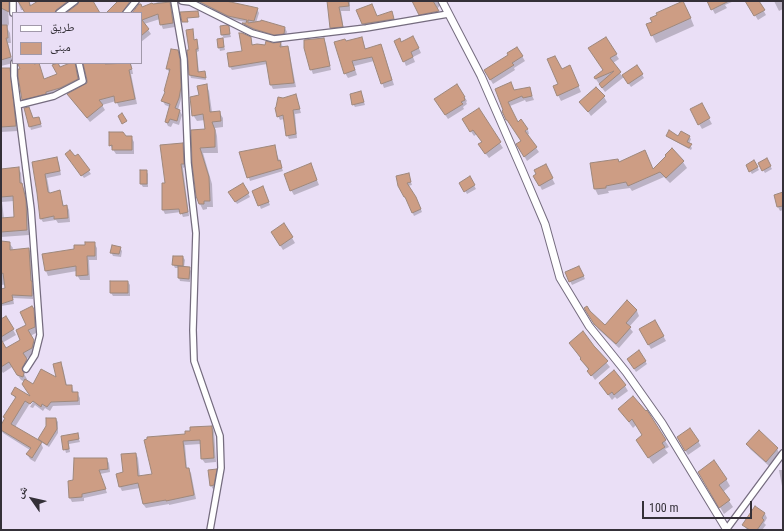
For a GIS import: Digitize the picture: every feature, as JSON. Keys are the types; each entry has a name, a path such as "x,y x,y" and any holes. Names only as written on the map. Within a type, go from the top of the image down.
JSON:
{"street":[{"path":"13,1 13,12"},
{"path":"60,12 75,1"},
{"path":"127,12 136,1"},
{"path":"174,1 184,59 188,163 196,233 193,330 194,361 220,436 221,468 210,530"},
{"path":"182,1 190,2 252,32 274,39 366,28 448,14"},
{"path":"442,1 481,76 545,224 560,278 589,326 626,372 662,424 726,529 783,453"},
{"path":"14,64 31,209 40,335 35,355 26,369"},
{"path":"18,105 54,96 83,82 79,64"}],"building":[{"path":"1,1 9,1 9,12 1,8"},
{"path":"18,1 29,1 30,6 38,1 68,1 55,12 24,12"},
{"path":"79,1 93,1 99,12 67,12 78,4"},
{"path":"118,1 130,1 123,12 107,12"},
{"path":"198,1 226,1 258,8 254,21 248,20 248,23 261,20 285,27 284,34 274,35 254,29 242,23 246,23 247,20 228,16"},
{"path":"327,1 348,1 349,6 339,7 343,27 330,28"},
{"path":"412,1 433,1 439,11 419,15"},
{"path":"683,1 691,18 651,36 646,24 652,22 650,18 657,15 656,13"},
{"path":"707,1 729,1 711,10"},
{"path":"745,1 759,1 765,10 754,16"},
{"path":"170,2 173,23 160,25 158,14 142,20 142,12 133,12 139,4 141,4 142,7 152,3"},
{"path":"372,4 377,16 392,11 394,19 362,24 356,10"},
{"path":"198,11 199,17 187,18 188,22 182,22 180,12"},
{"path":"142,20 149,29 142,35"},
{"path":"1,25 7,25 8,38 6,38 11,57 1,60"},
{"path":"220,26 229,26 230,34 221,35"},
{"path":"193,29 194,40 197,39 198,49 196,49 198,72 205,71 206,78 189,75 187,50 189,50 186,30"},
{"path":"239,33 251,37 252,45 265,45 266,41 273,43 281,42 280,47 288,46 294,83 270,85 266,61 229,67 227,53 242,51"},
{"path":"413,36 419,48 411,52 413,57 403,62 394,41 400,38 401,42"},
{"path":"362,37 365,49 381,44 392,80 381,84 372,57 352,61 355,70 344,74 334,42"},
{"path":"606,37 617,54 610,58 621,72 602,88 599,84 614,71 595,79 594,77 603,70 588,48"},
{"path":"223,38 224,47 218,48 217,39"},
{"path":"324,38 330,66 310,70 304,48 304,40"},
{"path":"517,47 523,56 512,63 514,65 490,80 484,70 508,55 507,53"},
{"path":"171,49 178,50 180,59 181,87 175,108 180,110 177,121 170,119 168,123 165,122 170,104 161,101 165,92 170,69 166,69"},
{"path":"555,56 562,69 570,65 579,86 557,96 553,86 558,84 547,59"},
{"path":"18,64 39,64 44,79 57,74 52,65 58,64 60,67 68,64 75,64 78,79 60,88 46,92 46,94 22,100 18,76 18,69 20,69"},
{"path":"83,64 130,64 132,69 129,70 135,99 115,103 114,96 99,100 103,105 87,118 67,94 87,83"},
{"path":"637,65 643,74 628,84 622,75"},
{"path":"1,68 10,68 16,126 1,127"},
{"path":"511,82 514,90 530,87 532,96 523,98 522,96 508,102 518,122 521,119 528,129 525,131 537,147 524,157 516,144 521,141 506,120 495,89"},
{"path":"207,84 210,112 220,111 221,121 212,122 215,130 215,147 200,148 209,177 210,201 204,201 204,204 199,204 196,196 192,163 191,130 205,129 203,114 192,116 190,97 199,95 197,86"},
{"path":"457,84 465,97 465,100 461,102 463,104 445,115 434,99"},
{"path":"596,87 605,96 588,112 579,102"},
{"path":"361,91 364,102 352,105 350,94"},
{"path":"296,94 300,109 293,110 296,134 286,136 283,115 277,117 275,108 278,97 283,98"},
{"path":"702,103 710,118 698,125 690,109"},
{"path":"29,107 33,118 39,117 41,124 29,127 24,108"},
{"path":"479,108 501,142 485,154 478,144 482,142 473,130 470,132 462,119"},
{"path":"122,113 127,121 122,124 118,116"},
{"path":"669,130 678,136 681,131 690,136 687,142 692,144 689,148 666,136"},
{"path":"109,132 123,132 126,136 132,136 132,150 112,150 112,145 109,146"},
{"path":"183,143 184,164 181,164 188,212 180,214 179,209 162,210 162,183 165,183 160,145"},
{"path":"275,145 278,161 280,160 282,168 247,178 239,152"},
{"path":"672,148 684,161 666,178 660,172 628,186 626,182 606,186 606,188 594,189 590,163 618,159 619,162 645,150 653,169"},
{"path":"70,150 75,156 78,154 90,170 81,176 65,154"},
{"path":"57,157 60,171 45,174 48,192 50,193 60,190 63,206 67,205 68,218 54,219 54,216 40,219 32,162"},
{"path":"767,158 771,166 762,171 758,163"},
{"path":"754,160 758,167 749,172 746,165"},
{"path":"311,163 317,180 290,191 284,174"},
{"path":"546,164 553,178 539,186 533,176 536,174 534,170"},
{"path":"19,167 20,183 22,183 26,200 27,230 1,232 1,218 14,217 13,196 1,197 1,169"},
{"path":"140,170 147,170 147,184 140,184"},
{"path":"409,173 411,182 407,183 416,197 421,209 412,213 398,186 396,176"},
{"path":"470,176 475,185 464,192 459,183"},
{"path":"243,183 249,193 235,202 228,192"},
{"path":"263,186 269,202 258,206 252,191"},
{"path":"783,192 783,206 777,207 774,195"},
{"path":"284,223 293,237 280,246 271,232"},
{"path":"1,241 10,242 10,250 29,248 32,296 12,295 13,300 1,304 1,289 5,288 3,273 1,274"},
{"path":"85,242 95,242 95,256 87,256 88,275 76,276 76,266 45,271 42,254 74,249 74,245 85,245"},
{"path":"112,245 121,247 119,254 110,253"},
{"path":"173,256 183,256 183,266 172,265"},
{"path":"178,266 190,267 189,279 178,278"},
{"path":"579,266 584,276 569,282 565,272"},
{"path":"110,281 128,281 128,293 110,293"},
{"path":"627,300 637,310 626,323 631,327 616,344 594,324 584,308 587,306 590,311 605,325"},
{"path":"32,306 34,309 35,327 28,330 34,340 32,348 23,353 27,359 22,368 24,373 23,377 17,375 9,362 1,367 1,339 6,348 20,340 16,330 26,325 20,312"},
{"path":"6,316 14,329 1,337 1,319"},
{"path":"655,320 664,336 648,345 639,329"},
{"path":"583,331 608,361 591,376 587,371 589,369 569,343"},
{"path":"639,350 646,361 634,369 627,359"},
{"path":"61,362 66,385 72,385 72,392 78,392 78,401 51,402 47,407 42,404 41,407 33,401 30,404 25,401 11,424 42,442 32,458 26,454 31,448 1,430 1,425 5,418 3,417 16,397 11,394 15,387 30,396 22,384 25,379 33,384 41,369 56,377 53,364"},
{"path":"614,370 626,385 614,395 612,392 608,395 599,383"},
{"path":"633,396 646,411 647,410 666,440 662,443 665,447 648,458 636,440 642,435 632,419 629,422 618,409"},
{"path":"46,418 56,418 57,429 47,445 38,439 46,426"},
{"path":"212,426 214,458 201,459 200,440 183,441 186,468 189,468 194,495 143,504 138,483 119,487 116,474 123,472 121,454 136,453 138,476 152,474 144,440 147,439 147,437 185,434 185,431 190,431 190,427"},
{"path":"690,428 699,441 685,451 677,437"},
{"path":"759,430 778,448 766,462 746,444"},
{"path":"78,433 79,439 68,441 69,449 63,450 61,436"},
{"path":"74,458 107,458 108,469 99,470 106,489 82,494 82,497 69,498 68,481 73,480"},
{"path":"714,460 727,479 719,485 730,500 719,508 698,472"},
{"path":"217,469 214,485 210,486 208,470"},
{"path":"755,506 765,513 762,518 764,520 757,530 750,530 742,525"}]}
